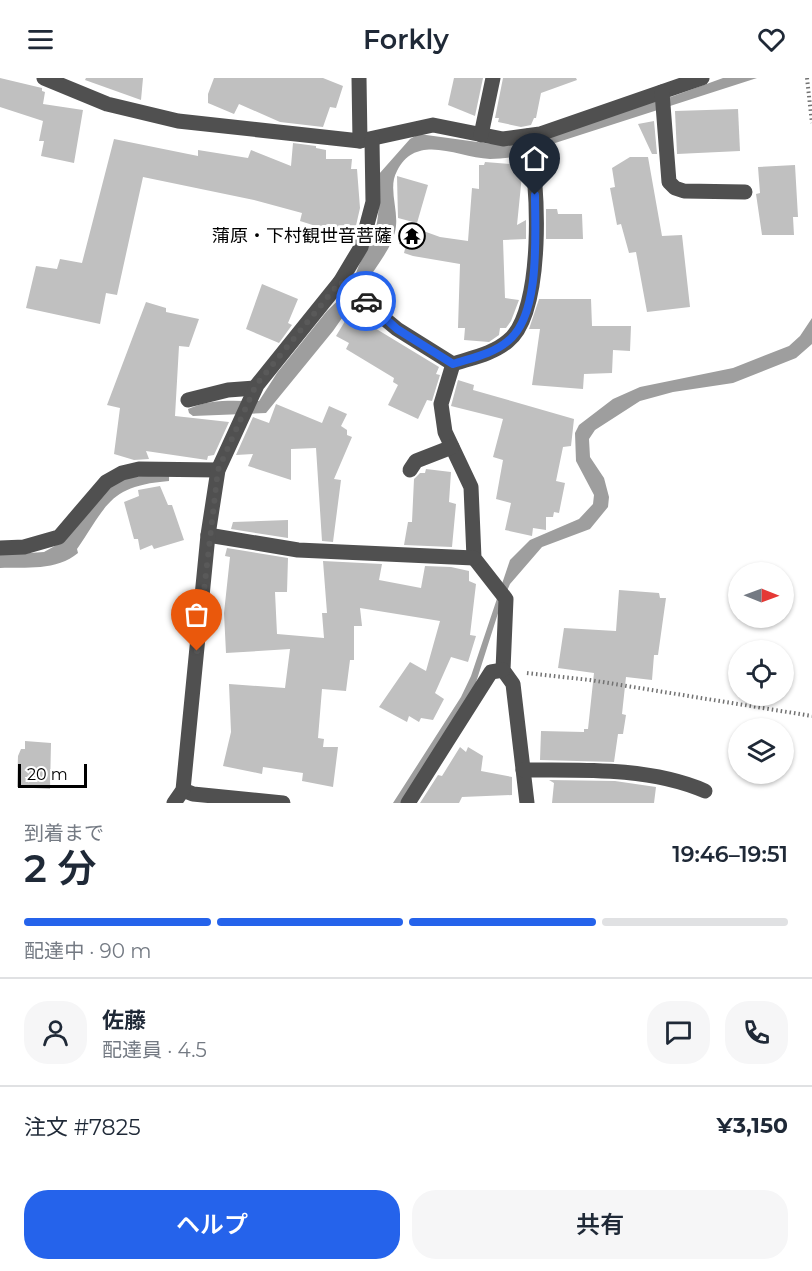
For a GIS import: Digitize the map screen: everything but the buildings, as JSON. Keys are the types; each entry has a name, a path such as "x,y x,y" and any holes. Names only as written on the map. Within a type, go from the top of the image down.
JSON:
{"street":[{"path":"45,78 107,104 178,121 366,140 433,125 503,139 528,138 664,101 702,78"},
{"path":"174,803 183,790 208,535 218,470 253,394 344,284 361,247 373,202 359,78"},
{"path":"481,135 493,78"},
{"path":"664,101 669,182 675,188 745,192"},
{"path":"344,284 397,329 453,364 488,353 508,341 521,327 535,274 535,195 528,138"},
{"path":"453,364 441,404 445,432 471,487 474,558 501,594 503,670 513,684 527,803"},
{"path":"188,400 228,390 253,394"},
{"path":"410,470 416,461 452,447"},
{"path":"0,548 24,547 59,537 106,482 122,473 167,469 218,470"},
{"path":"208,535 298,550 474,558"},
{"path":"408,803 491,672 503,670"},
{"path":"523,770 614,772 690,784 705,791"},
{"path":"183,790 193,794 283,803"}],"path":[{"path":"807,78 812,123"},
{"path":"503,670 590,680 812,716"}],"shaded area":[{"path":"723,78 757,78 522,155 490,159 427,150 405,159 394,177 393,184 395,233 366,283 369,286 366,290 363,288 333,331 266,413 193,416 189,413 188,409 206,403 259,401 277,373 327,311 354,285 357,271 377,225 379,174 410,139 419,134 492,144 668,98"},
{"path":"812,318 812,344 796,358 733,383 673,392 640,401 595,430 589,439 590,457 604,478 609,497 608,507 590,529 542,547 510,584 500,607 472,695 402,803 393,803 461,697 471,676 510,560 530,540 579,519 593,504 594,495 576,461 575,433 579,425 613,399 640,387 733,368 789,346 800,336"},
{"path":"169,475 169,481 134,487 112,500 77,549 78,553 70,559 40,567 0,568 0,555 44,552 62,542 109,488 127,477"}],"way so far":[{"path":"197,651 208,535 218,470 256,385 340,282 366,301"}],"place":[{"name":"蒲原・下村観世音菩薩","path":"412,236"}],"route":[{"path":"366,301 397,329 453,364 488,353 508,341 521,327 535,274 535,195"}]}
